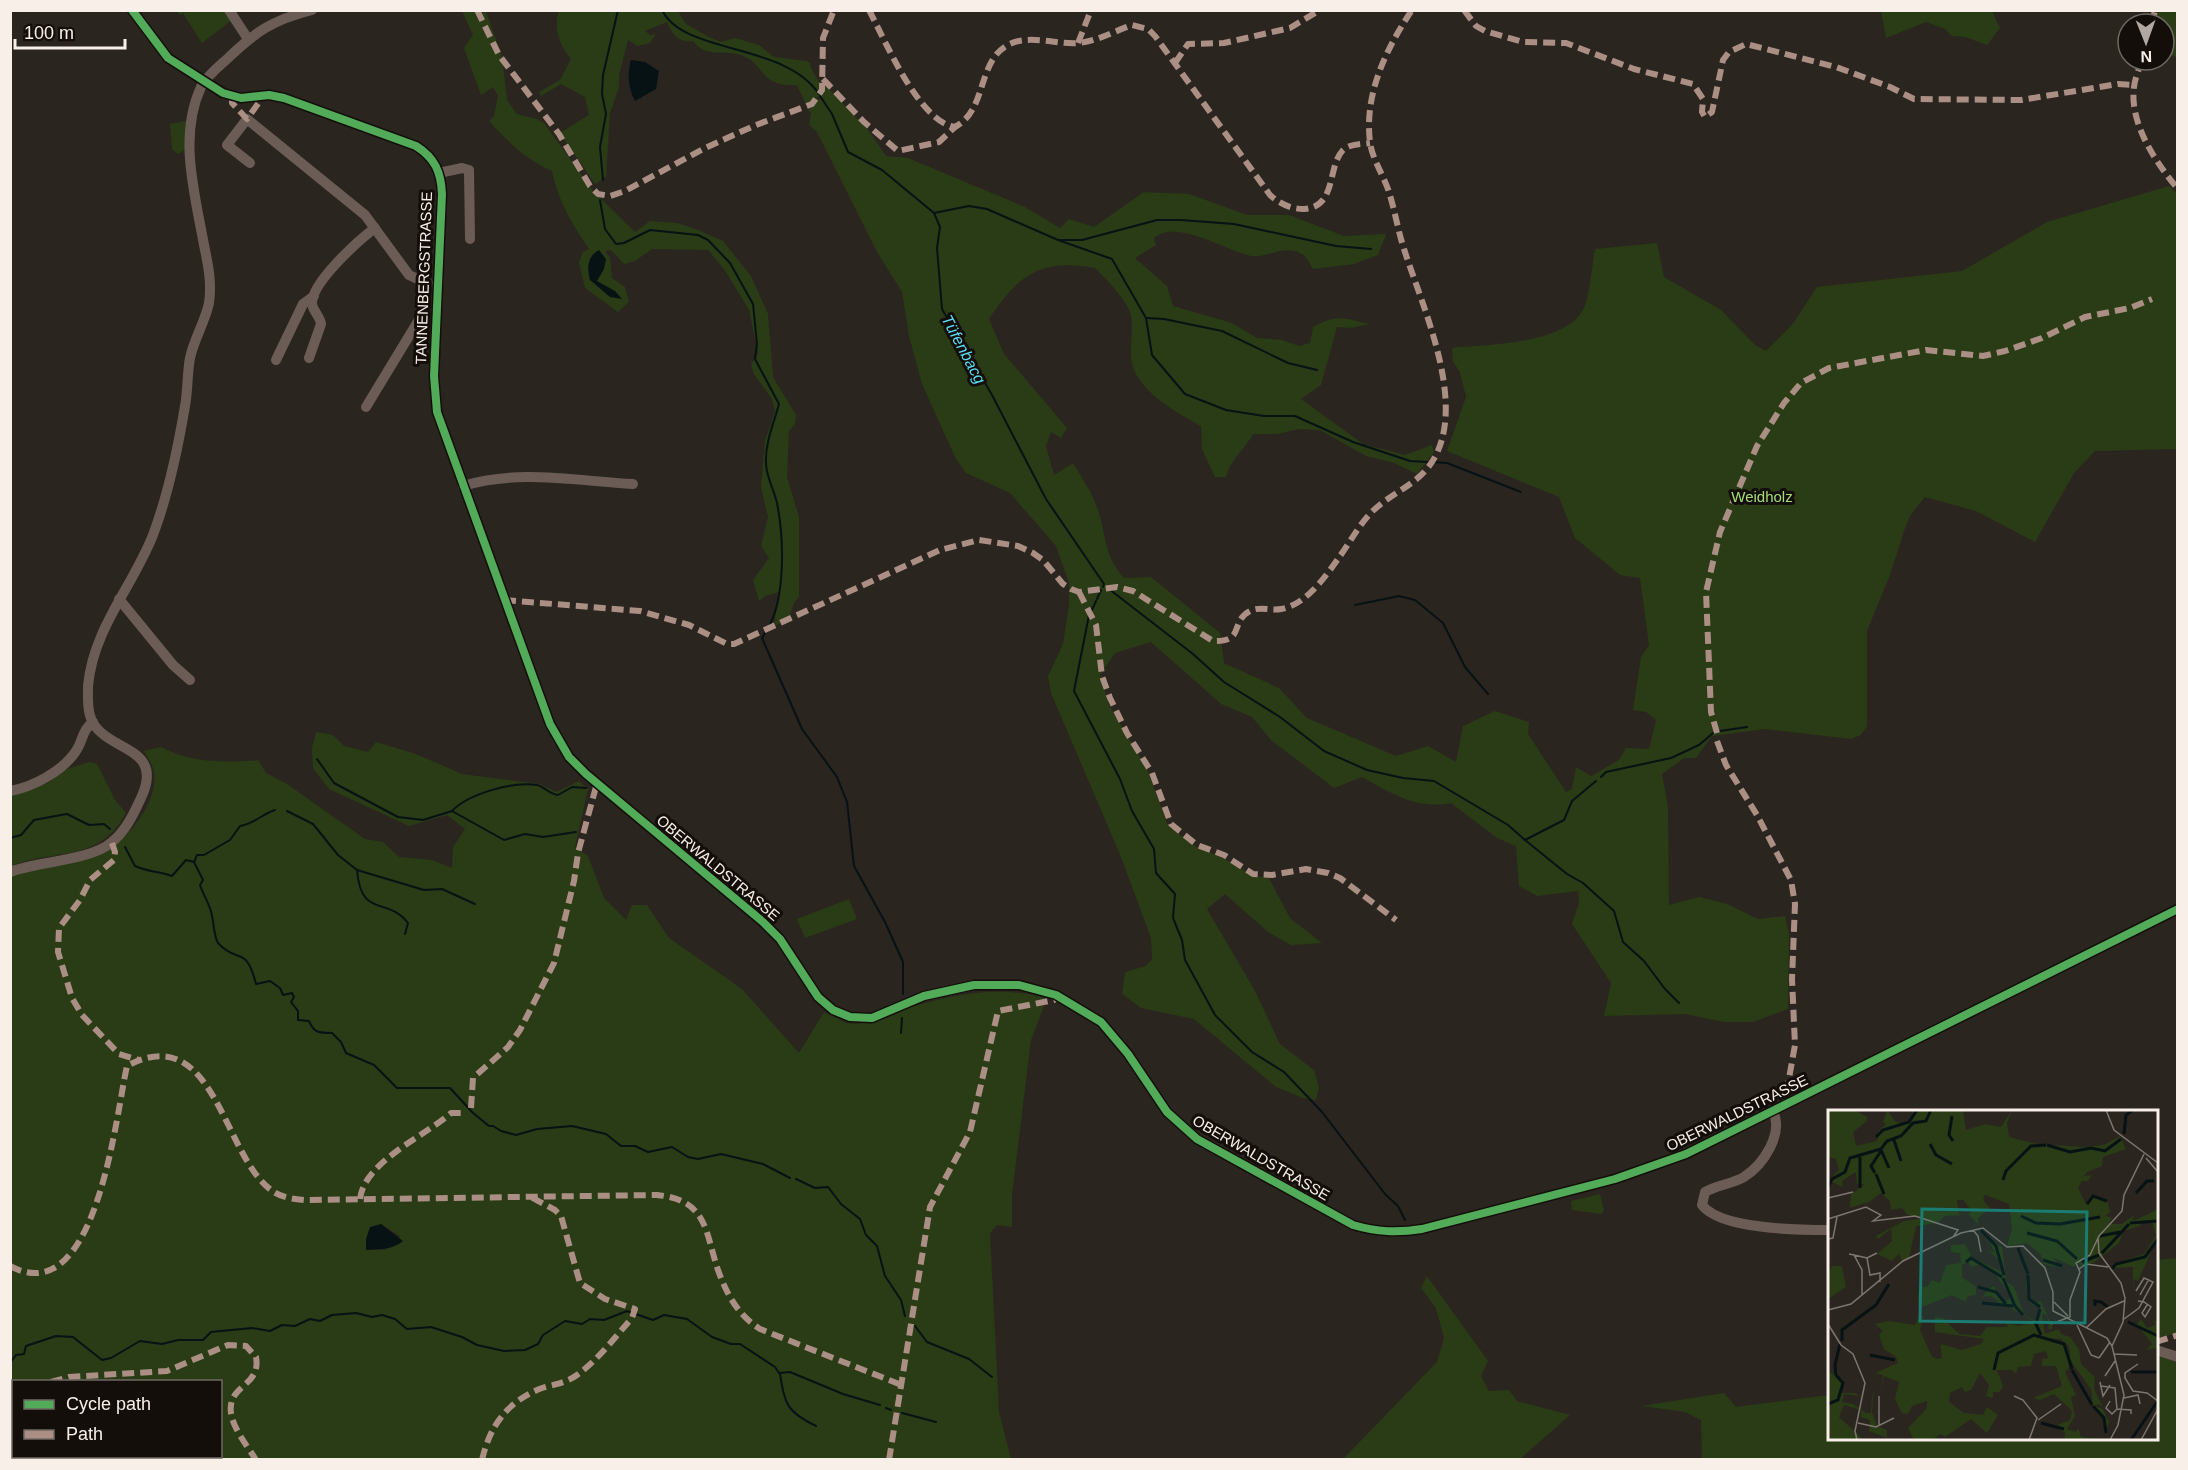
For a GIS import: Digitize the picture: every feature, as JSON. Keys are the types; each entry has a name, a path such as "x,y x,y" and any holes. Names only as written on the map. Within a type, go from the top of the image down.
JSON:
{"street":[{"name":"TANNENBERGSTRASSE","path":"132,10 162,52 232,96 279,97 426,152 439,173 442,194 434,376 441,428"},
{"path":"229,10 248,39"},
{"path":"10,872 101,849 112,843 129,820 146,785 144,766 135,753 102,732 93,722 88,701 91,666 104,628 150,542 163,502 186,404 191,355 209,303 209,270 189,140 192,118 205,81 248,39 271,23 312,10"},
{"path":"250,163 227,145 247,119 343,196 375,228 410,275 424,282 437,283"},
{"path":"439,173 462,168 469,170 470,239"},
{"path":"276,360 303,304 314,296 343,256 375,228"},
{"path":"366,407 420,318 424,282"},
{"path":"309,358 321,324 312,306 314,296"},
{"name":"OBERWALDSTRASSE","path":"441,428 550,724 569,756 586,774 763,922 780,939 818,997 840,1014 860,1019 872,1017 924,996 974,985 1019,985 1056,995 1101,1022 1128,1054 1167,1112 1197,1139 1353,1225 1388,1232 1422,1229 1615,1179 1688,1153 2178,909"},
{"path":"463,486 485,479 514,476 633,484"},
{"path":"119,599 173,665 190,680"},
{"path":"10,791 38,781 69,760 77,750 86,728 93,722"},
{"path":"1773,1111 1776,1127 1766,1154 1756,1168 1744,1177 1705,1192 1702,1205 1722,1216 1764,1228 1828,1230"},
{"path":"2158,1350 2178,1357"}],"green space":[{"path":"177,11 228,11 233,19 202,43 183,13 180,15"},
{"path":"462,11 486,11 502,57 507,100 517,114 544,123 594,192 635,232 650,221 677,223 693,228 723,241 751,276 768,314 773,377 796,415 795,424 789,431 787,477 799,517 799,597 794,603 788,620 774,626 779,592 765,596 759,601 753,580 769,558 761,546 768,517 761,487 765,441 775,411 772,399 754,374 751,365 758,353 749,310 724,269 708,250 652,249 635,261 624,264 611,250 605,251 610,258 612,278 625,287 629,302 618,312 585,288 579,262 583,252 589,249 566,212 552,171 534,162 518,150 489,121 494,116 498,96 493,87 481,95 464,48 473,35"},
{"path":"559,11 678,11 686,24 721,42 735,38 759,45 774,57 807,61 820,84 820,94 806,105 797,85 775,82 763,74 755,63 741,55 709,52 693,41 683,41 673,34 667,22 645,31 650,35 656,34 650,43 638,46 628,40 619,75 619,87 610,113 606,177 595,184 560,133 589,115 585,97 561,84 541,96 539,92 560,80 571,59 557,30"},
{"path":"1881,11 1992,11 2000,28 1987,45 1965,37 1952,36 1945,29 1926,22 1886,38"},
{"path":"2177,11 2177,57 2176,12 2158,12"},
{"name":"Weidholz","path":"825,85 869,131 886,156 908,158 1025,207 1060,228 1069,219 1094,227 1144,192 1189,194 1247,215 1289,215 1344,236 1386,234 1378,255 1354,264 1313,269 1304,255 1295,251 1281,251 1261,256 1247,255 1199,237 1174,232 1163,233 1154,238 1156,245 1135,258 1167,286 1173,306 1232,323 1257,338 1282,340 1299,346 1310,343 1313,327 1329,320 1342,318 1370,324 1351,328 1337,327 1321,385 1301,399 1363,444 1405,455 1432,445 1434,452 1417,474 1394,463 1366,456 1320,430 1299,429 1277,434 1253,434 1231,465 1226,477 1215,477 1202,449 1201,426 1162,402 1137,377 1132,361 1132,322 1129,310 1116,290 1095,268 1060,266 1045,268 1033,273 1010,291 989,319 1004,354 1067,428 1061,438 1051,432 1046,446 1054,475 1073,463 1094,499 1108,551 1124,578 1151,577 1220,633 1224,663 1279,688 1307,718 1396,756 1428,746 1456,762 1463,726 1495,711 1529,722 1528,734 1566,792 1572,789 1576,767 1591,776 1619,760 1626,748 1649,749 1656,720 1646,712 1633,710 1641,657 1649,645 1640,578 1620,575 1575,538 1559,497 1447,451 1466,397 1460,372 1453,362 1452,348 1544,336 1575,320 1586,302 1595,249 1657,243 1664,277 1721,310 1755,345 1766,351 1792,325 1817,287 1962,271 2047,222 2169,186 2178,195 2177,449 2095,451 2074,473 2035,542 1976,511 1925,497 1910,516 1890,575 1867,631 1867,726 1861,735 1851,739 1765,729 1712,736 1696,758 1684,758 1662,774 1668,807 1669,905 1699,897 1727,904 1758,919 1785,916 1789,934 1788,1009 1753,1022 1724,1022 1685,1014 1604,1016 1611,983 1572,924 1579,903 1578,891 1537,896 1519,886 1516,846 1497,838 1451,803 1427,804 1405,799 1362,777 1334,788 1271,740 1252,717 1221,704 1151,642 1115,653 1100,675 1109,705 1147,769 1168,826 1195,846 1223,858 1253,876 1269,878 1290,918 1322,943 1291,945 1268,932 1225,894 1207,909 1255,991 1280,1044 1314,1070 1319,1088 1316,1100 1303,1098 1276,1087 1194,1019 1141,1008 1122,994 1125,972 1146,966 1152,959 1151,938 1121,857 1051,693 1048,676 1063,644 1069,605 1069,583 1056,546 1010,493 966,473 956,459 922,384 909,336 902,292 877,252 817,132 809,125 811,113 808,110 819,99"},
{"path":"186,121 185,150 178,154 172,149 170,124"},
{"path":"316,732 333,735 344,746 368,752 376,742 416,754 462,774 540,784 556,792 579,781 588,789 575,847 588,856 604,898 626,920 632,905 647,905 669,938 742,989 799,1053 824,1012 846,1023 858,1024 928,1002 974,993 1022,993 1047,998 1031,1040 1012,1194 1012,1227 997,1225 990,1233 999,1412 1011,1459 11,1459 10,875 113,847 121,841 136,824 152,793 153,770 144,751 161,747 184,756 208,761 258,760 266,773 287,784 365,839 383,842 399,857 432,860 452,868 453,847 465,829 447,815 409,826 329,789 313,768 312,748","holes":["381,1224 400,1236 385,1250 366,1250"]},
{"path":"89,762 97,764 115,800 126,813 115,829 103,840 75,852 11,866 10,788 48,783 64,770"},
{"path":"849,899 857,919 805,938 797,919"},
{"path":"1600,1194 1604,1211 1601,1214 1572,1210 1571,1201"},
{"path":"2177,1258 2177,1333 2158,1338 2158,1260"},
{"path":"1427,1276 1488,1361 1481,1376 1489,1391 1509,1390 1517,1401 1570,1415 1520,1459 1343,1459 1437,1362 1444,1338 1436,1308 1421,1288"},
{"path":"2158,1355 2177,1360 2177,1459 1702,1459 1701,1420 1685,1412 1641,1406 1724,1393 1736,1407 1828,1395 1828,1440 2158,1440"}],"shaded area":[{"path":"631,60 645,62 659,71 656,89 635,101 629,81"},
{"path":"599,250 606,259 604,269 597,281 615,291 622,299 610,297 590,280 589,263 592,256"},
{"path":"381,1224 403,1241 390,1248 366,1250 366,1239 370,1227"}],"waterway":[{"path":"603,180 600,147 606,114 602,94 603,75 618,10"},
{"path":"662,10 674,24 691,35 783,65 803,77 819,94"},
{"name":"Tüfenbacg","path":"820,96 832,114 848,152 882,170 934,213 940,227 937,248 942,309 992,395 1046,499 1104,584 1103,587"},
{"path":"600,200 605,229 616,244 624,243 650,230 698,235 708,240 730,263 753,304 757,344 755,359 779,404 768,440 766,463 779,517 782,568 778,602 767,630"},
{"path":"934,213 969,206 987,209 1058,240 1082,240 1157,220 1181,220 1234,224 1336,246 1371,249"},
{"path":"1058,240 1112,259 1146,318 1152,355 1185,394 1226,410 1264,416 1295,416 1353,442 1410,461 1428,462"},
{"path":"1147,318 1164,319 1222,331 1288,363 1317,370"},
{"path":"1433,462 1447,463 1521,492"},
{"path":"1109,589 1193,654 1224,682 1280,717 1324,751 1367,770 1403,778 1434,781 1508,825 1525,840 1564,820 1572,801 1596,781"},
{"path":"1097,599 1101,590"},
{"path":"1355,605 1399,596 1415,600 1443,623 1465,667 1488,694"},
{"path":"1091,612 1096,601"},
{"path":"1089,615 1074,691 1120,779 1132,811 1154,849 1156,873 1175,894 1173,918 1182,940 1185,960 1215,1015 1252,1052 1284,1072 1322,1112 1385,1194 1398,1206 1405,1220"},
{"path":"765,633 762,638 802,729 837,777 847,802 854,866 885,922 903,962 903,994"},
{"path":"1720,731 1747,727"},
{"path":"1601,777 1606,772 1671,758 1699,745 1713,733"},
{"path":"317,759 334,783 398,817 423,820 452,811 504,840 525,834 543,837 576,832"},
{"path":"452,811 469,799 504,787 537,785 558,795 572,787 586,788"},
{"path":"194,862 197,855 204,855 230,840 240,826 275,810"},
{"path":"287,811 313,824 338,855 357,870 424,890 442,889 475,904"},
{"path":"10,838 21,835 34,820 67,814 89,825 104,824 110,829"},
{"path":"1525,840 1567,874 1583,883 1614,911 1623,942 1644,961 1679,1003"},
{"path":"125,847 135,866 172,876 186,860 194,862 203,880 200,885 210,908 218,943 231,953 245,959 256,984 270,981 280,988 283,995 292,993 294,997 291,1002 298,1011 298,1020 309,1021 318,1032 332,1033 341,1042 346,1053 374,1065 397,1088 450,1088 473,1113 489,1126 516,1135 537,1129 572,1126 606,1134 621,1146 635,1146 648,1152 672,1147 688,1157 698,1159 721,1154 763,1164 790,1178"},
{"path":"357,870 359,885 364,895 376,905 400,915 408,923 405,934"},
{"path":"901,1033 902,1018"},
{"path":"796,1179 815,1188 828,1187 841,1204 860,1219 866,1235 877,1246 885,1276 901,1300 905,1316"},
{"path":"10,1363 16,1355 24,1354 26,1346 56,1336 73,1337 102,1360 111,1358 140,1341 162,1344 178,1340 203,1340 211,1332 252,1328 270,1331 282,1325 295,1326 310,1319 320,1321 332,1315 356,1313 372,1317 382,1315 395,1319 407,1329 431,1327 462,1337 477,1345 504,1351 525,1350 538,1344 543,1335 565,1321 582,1324 590,1319 604,1320 627,1311 653,1320 664,1315 687,1319 712,1337 731,1344 740,1344 775,1367 779,1373 790,1372 843,1394 880,1405"},
{"path":"915,1326 927,1342 969,1359 992,1377"},
{"path":"780,1374 786,1400 793,1412 816,1426"},
{"path":"886,1408 891,1410"},
{"path":"902,1413 936,1422"}],"marked path":[{"path":"477,10 499,55 559,134 590,186 598,194 610,196 625,191 705,148 756,125 812,104 822,90 823,38 834,10"},
{"path":"869,10 916,96 942,122 955,127 972,110 990,64 1006,46 1023,40 1086,42 1132,25 1148,29 1155,36 1270,195 1290,207 1304,209 1314,207 1322,201 1327,194 1338,157 1343,150 1352,145 1370,143"},
{"path":"1078,43 1091,10"},
{"path":"1175,63 1188,44 1224,43 1290,28 1320,10"},
{"path":"504,600 640,611 689,625 727,644 734,644 940,550 979,540 1018,546 1033,553 1043,560 1063,584 1079,592 1117,587 1133,591 1213,641 1234,635 1240,620 1250,611 1281,609 1299,602 1322,581 1370,514 1424,473 1436,455 1444,432 1446,406 1438,352 1402,242 1389,192 1373,155 1370,142 1370,107 1379,73 1394,40 1412,10"},
{"path":"1464,10 1476,26 1485,31 1523,42 1566,43 1634,69 1693,84 1703,99 1702,112 1705,117 1712,112 1723,60 1729,52 1746,44 1836,67 1890,87 1914,99 2021,100 2118,84 2134,85"},
{"path":"2138,72 2134,87 2134,101 2140,128 2153,155 2178,189"},
{"path":"823,79 864,122 898,151 939,142 955,127"},
{"path":"232,96 232,103 247,119 260,101 260,96"},
{"path":"1717,733 1711,712 1706,592 1720,532 1757,446 1784,403 1801,383 1829,368 1926,350 1983,356 2005,351 2042,338 2085,317 2130,308 2152,299"},
{"path":"1079,592 1096,625 1102,676 1110,698 1127,733 1152,773 1171,824 1197,845 1224,855 1253,874 1272,875 1306,869 1340,878 1396,920"},
{"path":"1717,741 1726,765 1757,815 1791,880 1795,904 1792,979 1795,1045 1784,1106"},
{"path":"471,1108 473,1078 508,1047 520,1030 554,963 574,881 578,853 597,783"},
{"path":"112,843 115,852 114,860 90,880 80,900 59,928 58,952 72,998 82,1015 119,1054 139,1060"},
{"path":"889,1460 930,1207 970,1132 998,1011 1054,1000 1055,997"},
{"path":"10,1266 40,1273 63,1261 82,1236 97,1201 108,1162 127,1066 157,1056 180,1061 199,1076 215,1099 242,1152 257,1175 274,1192 285,1197 305,1200 657,1195 686,1203 702,1220 729,1296 739,1311 752,1323 760,1329 899,1384"},
{"path":"360,1199 364,1186 372,1173 397,1151 451,1113 463,1113"},
{"path":"482,1460 490,1436 510,1407 530,1393 569,1380 585,1369 632,1318 635,1309 605,1299 580,1283 561,1216 555,1210 529,1196"},
{"path":"2158,1341 2178,1335"},
{"path":"58,1380 69,1377 167,1371 228,1345 246,1346 256,1357 256,1366 251,1379 233,1398 231,1412 239,1434 256,1460"}],"cycle path":[{"path":"132,10 168,58 223,93 241,98 269,95 284,98 416,146 428,155 436,166 442,194 434,376 437,412 550,724 569,757 586,774 763,922 780,939 818,997 833,1010 850,1017 872,1018 924,996 974,985 1019,985 1056,995 1101,1022 1128,1054 1167,1112 1197,1139 1353,1225 1370,1229 1404,1231 1422,1229 1615,1179 1686,1154 2178,909"}]}
